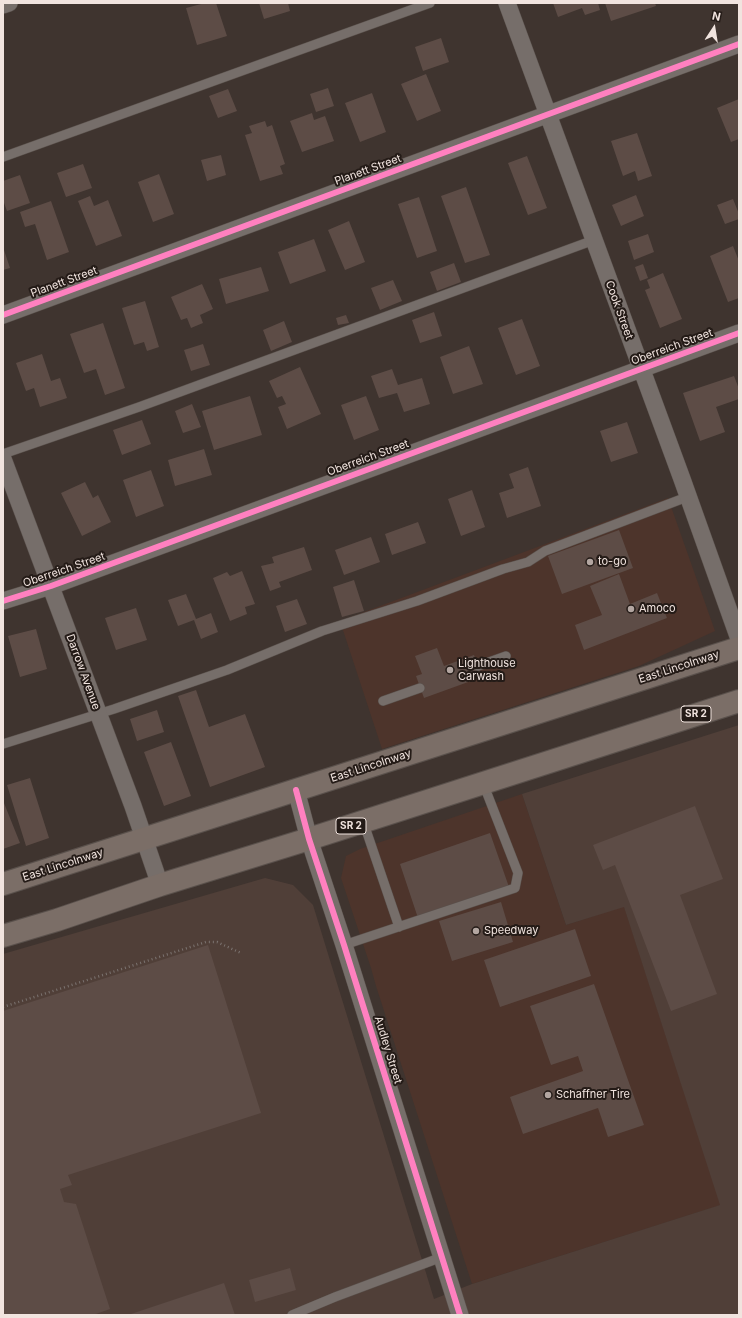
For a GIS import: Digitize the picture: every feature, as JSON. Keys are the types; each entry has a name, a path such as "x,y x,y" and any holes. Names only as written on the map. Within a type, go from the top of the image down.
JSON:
{"main road":[{"name":"East Lincolnway","path":"3,884 739,648"},
{"name":"SR 2","path":"3,936 57,920 160,885 309,839 739,700"}],"street":[{"path":"3,5 9,3"},
{"name":"Cook Street","path":"507,3 739,639"},
{"name":"Planett Street","path":"3,315 739,44"},
{"name":"Oberreich Street","path":"3,601 51,586 739,333"},
{"name":"Darrow Avenue","path":"3,459 145,839 160,885"},
{"name":"Audley Street","path":"296,790 309,839 344,945 460,1315"}],"lane":[{"path":"3,157 430,3"},
{"path":"3,454 139,407 594,240"},
{"path":"3,744 98,714 227,670 322,631 417,601 503,569 528,562 545,551 687,497"},
{"path":"478,666 506,656"},
{"path":"383,701 420,688"},
{"path":"344,945 515,888 518,873 483,783"},
{"path":"363,821 399,927"},
{"path":"292,1315 335,1297 442,1257"}],"path":[{"path":"3,1007 206,942 217,942 240,953"}],"shaded area":[{"path":"668,498 715,631 639,666 382,749 340,621"},
{"path":"739,725 739,1315 3,1315 3,954 265,878 293,885 313,905 434,1299 472,1284 720,1205 624,907 566,925 522,794"},
{"name":"Schaffner Tire","path":"522,794 566,925 624,906 721,1205 472,1284 341,878 346,856 360,849"}],"building":[{"path":"205,3 216,3 227,36 197,45 186,8"},
{"path":"259,3 288,3 290,11 264,19"},
{"path":"553,3 598,3 600,10 585,15 582,8 558,17"},
{"path":"605,3 655,3 656,6 611,21"},
{"path":"441,38 449,62 423,71 415,47"},
{"path":"426,74 441,111 417,121 401,84"},
{"path":"328,88 334,106 316,112 310,94"},
{"path":"228,89 237,111 218,118 209,96"},
{"path":"372,93 386,132 360,142 345,103"},
{"path":"739,99 739,139 731,142 717,108"},
{"path":"312,113 314,120 325,116 334,141 302,152 290,121"},
{"path":"265,121 267,127 272,125 285,164 280,166 283,174 260,181 245,135 252,133 249,126"},
{"path":"637,133 652,176 638,181 635,171 623,176 611,141"},
{"path":"221,155 226,175 207,181 201,160"},
{"path":"527,156 547,208 528,215 508,163"},
{"path":"83,164 92,188 66,197 57,173"},
{"path":"159,174 174,214 153,222 138,182"},
{"path":"20,175 30,203 7,211 3,200 3,181"},
{"path":"466,187 490,255 465,263 441,196"},
{"path":"636,195 644,216 621,226 612,205"},
{"path":"90,196 94,206 108,200 122,236 96,246 78,201"},
{"path":"419,197 437,251 417,258 398,204"},
{"path":"733,199 739,214 739,219 725,224 717,205"},
{"path":"51,201 69,252 47,260 35,224 25,227 20,212"},
{"path":"349,221 365,262 345,270 328,230"},
{"path":"648,234 654,252 634,260 628,241"},
{"path":"314,239 326,271 290,284 278,252"},
{"path":"733,246 739,261 739,298 728,302 710,256"},
{"path":"3,247 10,268 3,270"},
{"path":"454,263 461,282 437,291 430,272"},
{"path":"643,264 648,278 640,281 635,267"},
{"path":"261,267 269,291 226,304 219,279"},
{"path":"663,273 682,319 660,328 645,290 650,288 647,280"},
{"path":"393,280 402,301 380,310 371,288"},
{"path":"202,284 213,309 200,315 203,323 191,328 187,318 181,320 171,297"},
{"path":"145,301 159,347 147,351 144,342 134,345 122,308"},
{"path":"434,312 442,336 420,343 412,320"},
{"path":"346,315 349,323 338,325 336,318"},
{"path":"522,319 540,366 516,375 498,328"},
{"path":"284,321 292,342 271,351 263,330"},
{"path":"103,323 125,388 105,395 96,369 84,373 70,334"},
{"path":"203,344 210,365 191,371 184,350"},
{"path":"469,346 483,384 453,394 440,357"},
{"path":"42,354 51,381 60,378 67,398 40,407 34,388 26,391 16,363"},
{"path":"300,367 321,414 287,429 278,407 286,404 282,396 277,398 269,381"},
{"path":"392,369 398,385 422,378 430,404 404,412 397,393 379,398 371,376"},
{"path":"734,376 739,389 739,399 716,407 725,432 700,441 683,393"},
{"path":"250,396 262,435 214,450 202,411"},
{"path":"366,396 379,430 354,440 341,405"},
{"path":"192,404 201,427 183,433 175,411"},
{"path":"142,420 151,444 122,455 113,430"},
{"path":"627,422 638,453 611,462 600,431"},
{"path":"204,449 212,475 175,486 168,460"},
{"path":"528,467 541,506 507,518 499,493 514,488 509,474"},
{"path":"151,470 164,506 136,517 123,480"},
{"path":"85,482 93,498 98,495 111,522 82,536 61,493"},
{"path":"472,490 485,527 461,536 448,499"},
{"path":"418,522 426,543 392,555 385,534"},
{"name":"to-go","path":"619,530 633,568 562,594 548,556"},
{"path":"371,537 380,562 344,575 335,550"},
{"path":"304,547 312,570 279,582 281,587 270,591 261,566 274,563 272,557"},
{"path":"242,571 255,604 245,607 247,614 230,621 213,578 227,572 230,576"},
{"name":"Amoco","path":"619,574 630,604 657,593 667,618 584,650 575,625 602,615 590,586"},
{"path":"354,580 364,611 342,617 333,587"},
{"path":"186,594 196,619 211,613 218,632 201,639 194,620 178,626 168,600"},
{"path":"297,599 307,624 285,632 276,606"},
{"path":"136,608 147,640 116,650 105,618"},
{"path":"36,629 47,669 20,677 8,636"},
{"name":"Lighthouse Carwash","path":"437,648 444,666 474,655 482,677 424,698 416,676 422,674 415,656"},
{"path":"196,690 209,727 245,714 265,767 210,787 178,696"},
{"path":"157,710 164,732 137,741 130,719"},
{"path":"171,742 191,796 164,806 144,752"},
{"path":"30,778 49,838 26,846 7,785"},
{"path":"3,803 20,843 3,849"},
{"path":"695,806 723,879 680,895 717,994 671,1011 615,865 603,870 593,845"},
{"name":"Speedway","path":"490,833 509,887 418,918 400,864"},
{"name":"Speedway","path":"501,902 513,942 452,961 439,921"},
{"path":"575,929 591,976 500,1007 484,960"},
{"path":"208,945 261,1113 68,1175 72,1185 60,1189 64,1202 76,1204 110,1309 93,1315 3,1315 3,1011"},
{"path":"594,984 644,1125 608,1137 598,1108 523,1134 510,1097 583,1071 578,1056 551,1065 530,1006"},
{"path":"290,1268 296,1290 255,1302 249,1280"},
{"path":"224,1283 235,1315 128,1315"}],"cycle path":[{"path":"3,315 739,44"},
{"path":"3,601 51,586 739,333"},
{"path":"296,790 309,839 344,945 460,1315"}],"place":[{"name":"to-go","path":"590,562"},
{"name":"Amoco","path":"631,609"},
{"name":"Lighthouse Carwash","path":"450,670"},
{"name":"Speedway","path":"476,931"},
{"name":"Schaffner Tire","path":"548,1095"}]}
